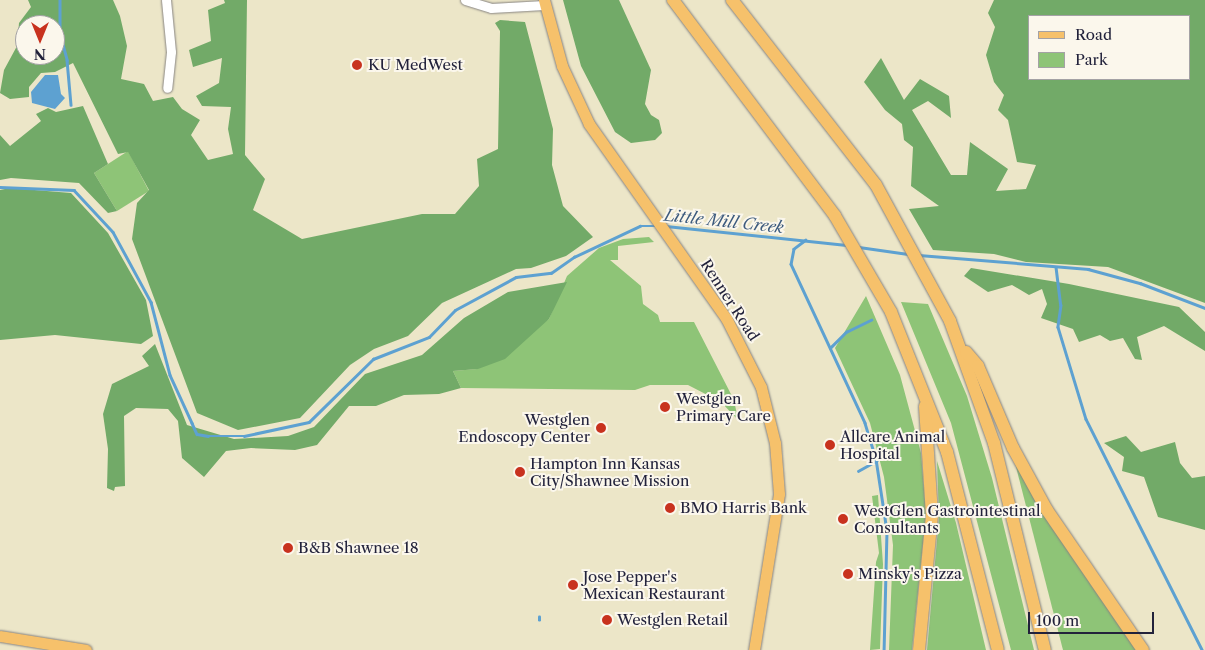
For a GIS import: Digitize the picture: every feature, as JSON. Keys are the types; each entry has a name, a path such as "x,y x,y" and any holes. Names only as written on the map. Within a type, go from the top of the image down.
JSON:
{"highway":[{"path":"673,0 812,184 863,260 891,312 947,452 998,650"},
{"path":"732,0 876,185 950,321 961,346 1001,471 1045,650"},
{"path":"961,346 978,366 1013,448 1047,510 1143,650"},
{"path":"919,650 932,515 924,392"}],"main road":[{"name":"Renner Road","path":"544,3 557,50 574,96 594,132 625,178 691,268 739,338 751,363 769,412 775,442 778,494 754,650"},
{"path":"0,636 86,650"}],"street":[{"path":"166,0 171,52 167,88"},
{"path":"465,0 491,8 544,3"}],"green space":[{"path":"28,0 113,0 120,16 127,46 121,79 144,84 153,101 173,97 182,109 200,120 191,135 208,160 233,154 228,129 231,107 202,106 196,96 219,83 222,58 193,67 189,50 211,41 208,10 225,3 224,0 247,0 245,155 265,179 253,210 302,239 422,214 455,214 479,186 477,159 498,149 500,31 495,23 500,20 525,22 553,129 552,165 563,206 593,237 566,256 531,268 516,269 442,303 408,336 374,349 350,365 300,418 238,430 197,413 132,239 137,203 149,190 128,152 118,154 73,63 55,72 41,73 29,87 29,97 10,99 0,93 4,70 15,50 15,65 65,65 65,15 25,15 31,7"},
{"path":"563,0 619,0 651,70 645,104 651,115 659,120 662,133 655,140 631,143 615,132 581,66"},
{"path":"994,0 1205,0 1205,303 1108,267 1026,262 994,254 933,250 909,209 939,206 911,186 913,147 904,140 902,124 885,110 864,82 881,58 904,100 920,79 949,96 951,118 928,101 912,110 951,175 967,175 970,142 1008,169 996,191 1026,189 1036,165 1017,162 1008,120 998,110 1004,95 994,82 986,55 995,27 988,13"},
{"path":"83,106 108,164 94,173 117,211 108,213 79,183 11,178 0,180 0,135 10,146 41,121 36,114 48,108 56,112"},
{"path":"128,151 149,191 117,211 94,173"},
{"path":"10,188 71,193 108,233 146,300 153,336 141,344 55,335 0,340 0,190"},
{"path":"649,237 654,242 618,246 618,260 610,260 641,286 643,304 658,315 660,322 694,322 734,400 738,420 721,402 688,385 650,385 635,390 461,388 453,371 477,369 549,319 567,276 599,248 623,239"},
{"path":"971,268 1069,284 1179,307 1205,332 1205,351 1164,326 1137,337 1142,360 1135,359 1123,338 1110,341 1100,335 1079,342 1073,329 1041,318 1047,304 1042,289 1029,295 1012,285 988,292 964,276"},
{"path":"567,282 549,319 505,359 478,369 453,371 461,388 439,394 404,395 376,406 349,406 317,445 295,450 251,448 226,451 204,477 182,458 178,421 168,409 136,408 124,416 125,486 115,487 114,491 107,488 108,449 103,414 112,384 149,366 142,356 155,344 187,425 234,439 288,436 314,427 365,374 422,355 464,318 508,292"},
{"path":"866,296 900,375 921,453 926,514 912,650 889,650 893,545 884,477 870,423 835,348"},
{"path":"901,302 928,304 967,396 992,478 1034,650 1011,650 951,423"},
{"path":"1126,436 1141,452 1175,442 1180,463 1192,478 1205,476 1205,530 1158,517 1144,477 1122,471 1124,457 1104,443"},
{"path":"937,461 956,523 986,650 927,650 939,518"},
{"path":"1015,463 1137,650 1063,650"},
{"path":"878,495 883,564 880,649 870,650 876,562 879,553 872,496"}],"water":[{"path":"45,75 58,75 61,94 65,98 55,109 32,103 31,92"}],"waterway":[{"path":"60,0 60,33 67,60 71,105"},
{"name":"Little Mill Creek","path":"0,187 74,190 113,232 151,302 170,375 197,434 208,436 244,436 309,422 373,359 429,337 455,310 516,277 551,273 574,257 640,226 658,226"},
{"name":"Little Mill Creek","path":"666,226 846,245"},
{"path":"806,240 794,249 791,264 865,423 876,459 887,531 884,650"},
{"name":"Little Mill Creek","path":"859,247 908,254"},
{"name":"Little Mill Creek","path":"919,255 1088,269 1140,283 1205,308"},
{"path":"1056,267 1061,305 1058,327 1086,419 1202,650"},
{"path":"830,348 846,332 871,320"},
{"path":"858,471 876,461"}],"place":[{"name":"KU MedWest","path":"357,65"},
{"name":"Westglen Primary Care","path":"665,407"},
{"name":"Westglen Endoscopy Center","path":"601,428"},
{"name":"Allcare Animal Hospital","path":"830,445"},
{"name":"Hampton Inn Kansas City/Shawnee Mission","path":"520,472"},
{"name":"BMO Harris Bank","path":"670,508"},
{"name":"WestGlen Gastrointestinal Consultants","path":"843,519"},
{"name":"B&B Shawnee 18","path":"288,548"},
{"name":"Minsky's Pizza","path":"848,574"},
{"name":"Jose Pepper's Mexican Restaurant","path":"573,585"},
{"name":"Westglen Retail","path":"607,620"}]}
